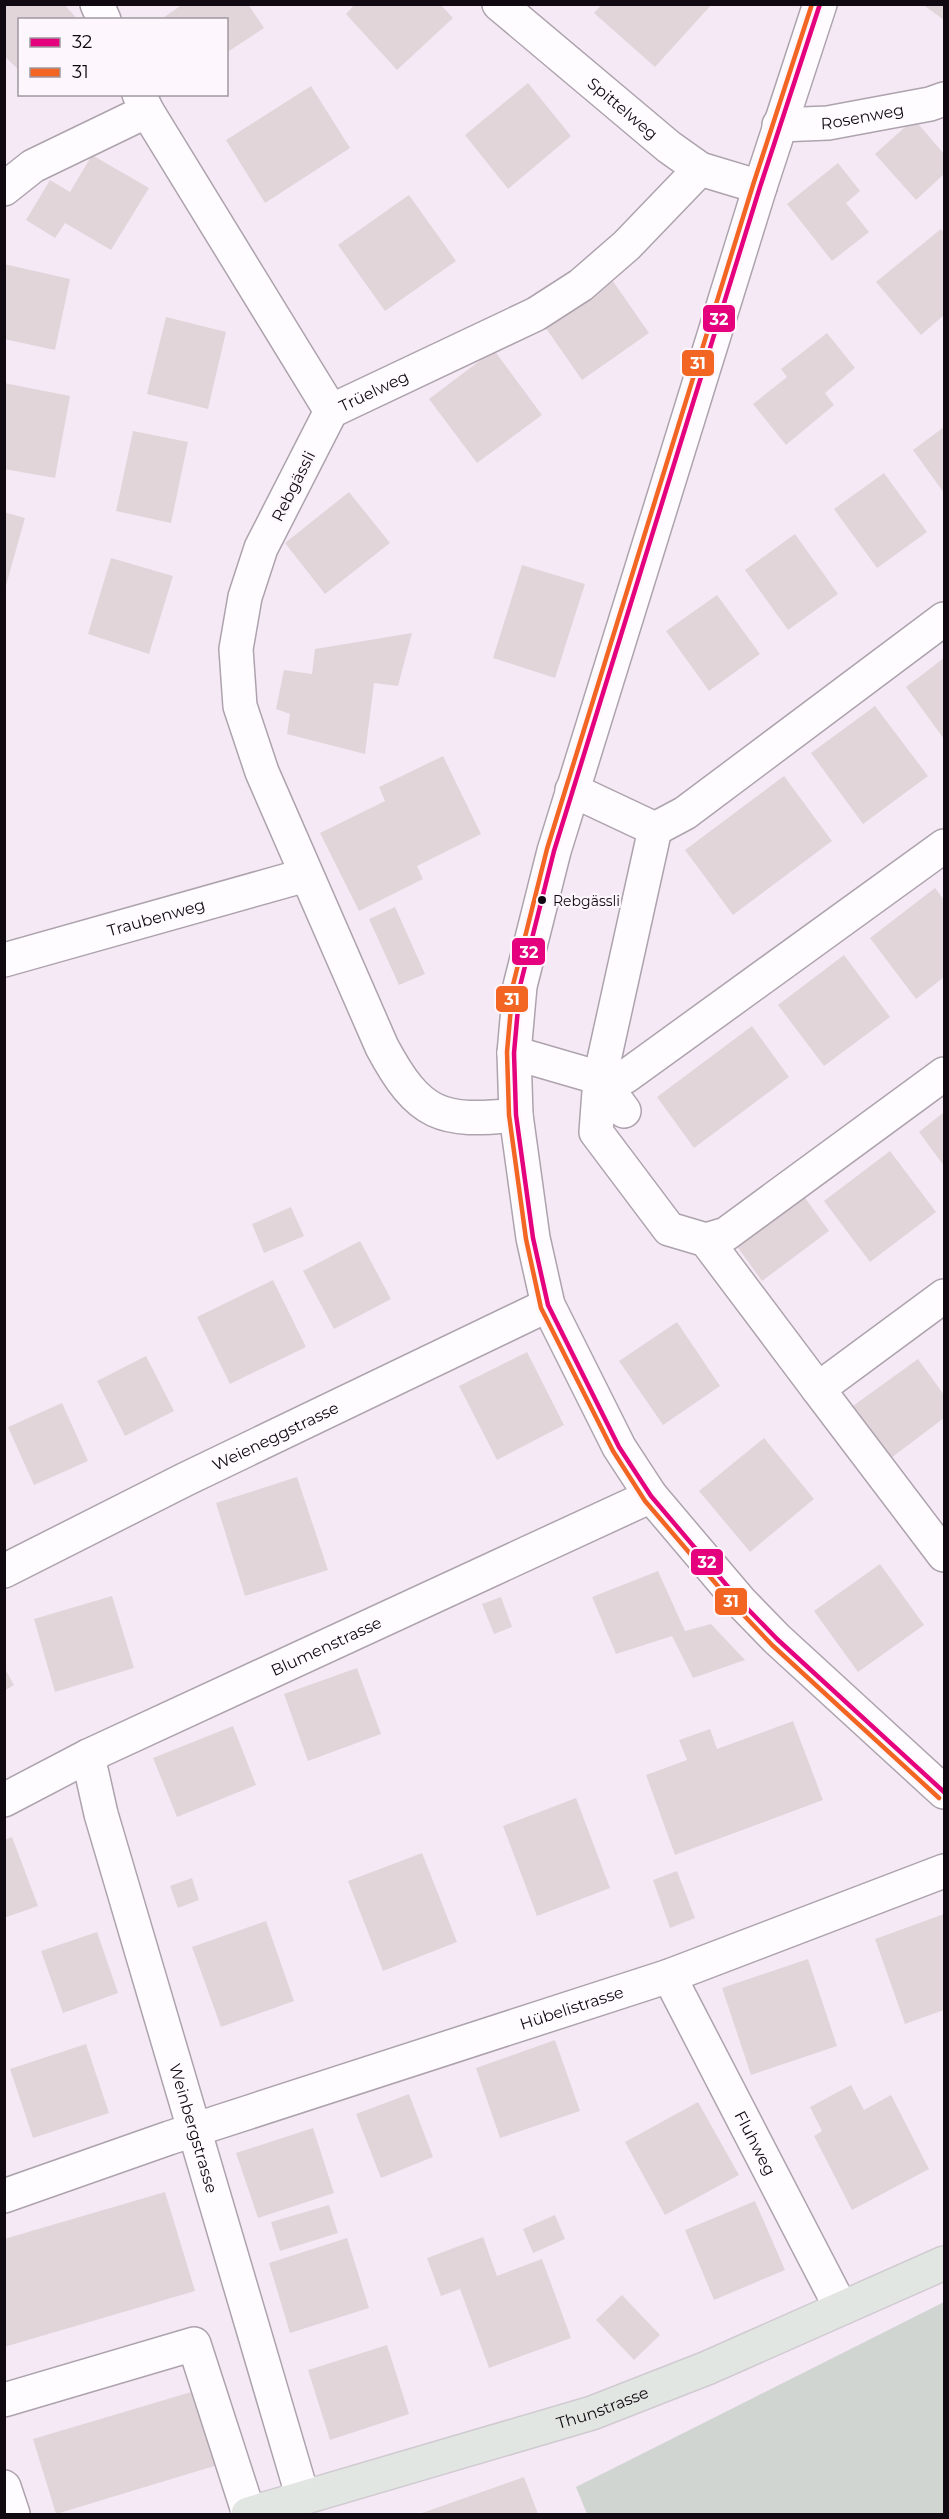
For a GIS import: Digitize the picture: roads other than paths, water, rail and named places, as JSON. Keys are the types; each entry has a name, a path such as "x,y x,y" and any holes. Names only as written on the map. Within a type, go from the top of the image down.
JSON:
{"main road":[{"name":"Thunstrasse","path":"248,2514 592,2413 707,2368 945,2263"}],"street":[{"path":"97,4 103,18"},
{"name":"Spittelweg","path":"499,4 660,140 700,169 760,187"},
{"path":"820,4 779,125 572,790 520,986 514,1053 516,1114 533,1238 548,1305 619,1447 651,1496 708,1566 777,1639 945,1792"},
{"name":"Rosenweg","path":"779,125 828,123 945,99"},
{"name":"Trüelweg","path":"4,189 33,166 143,103 331,411 536,314 563,297 581,285 627,245 700,169"},
{"name":"Rebgässli","path":"331,411 261,548 245,597 236,649 240,706 262,772 381,1047 396,1074 411,1093 428,1107 451,1117 476,1119 516,1114"},
{"path":"945,619 685,813 655,829 600,1078 596,1132 669,1229 706,1240 726,1234 945,1074"},
{"path":"572,790 655,829"},
{"path":"514,1053 600,1078 625,1077 945,846"},
{"name":"Traubenweg","path":"4,960 306,875"},
{"path":"600,1078 624,1111"},
{"path":"706,1240 818,1389 939,1537"},
{"path":"818,1389 945,1296"},
{"name":"Weieneggstrasse","path":"4,1571 197,1474 548,1305"},
{"name":"Blumenstrasse","path":"4,1800 88,1756 651,1496"},
{"name":"Weinbergstrasse","path":"88,1756 101,1814 303,2498"},
{"name":"Hübelistrasse","path":"4,2196 169,2138 194,2132 669,1976 945,1871"},
{"name":"Fluhweg","path":"669,1976 841,2308"},
{"path":"4,2400 194,2344 248,2514"},
{"path":"4,2487 13,2514"}],"place":[{"name":"Rebgässli","path":"542,900"}]}
